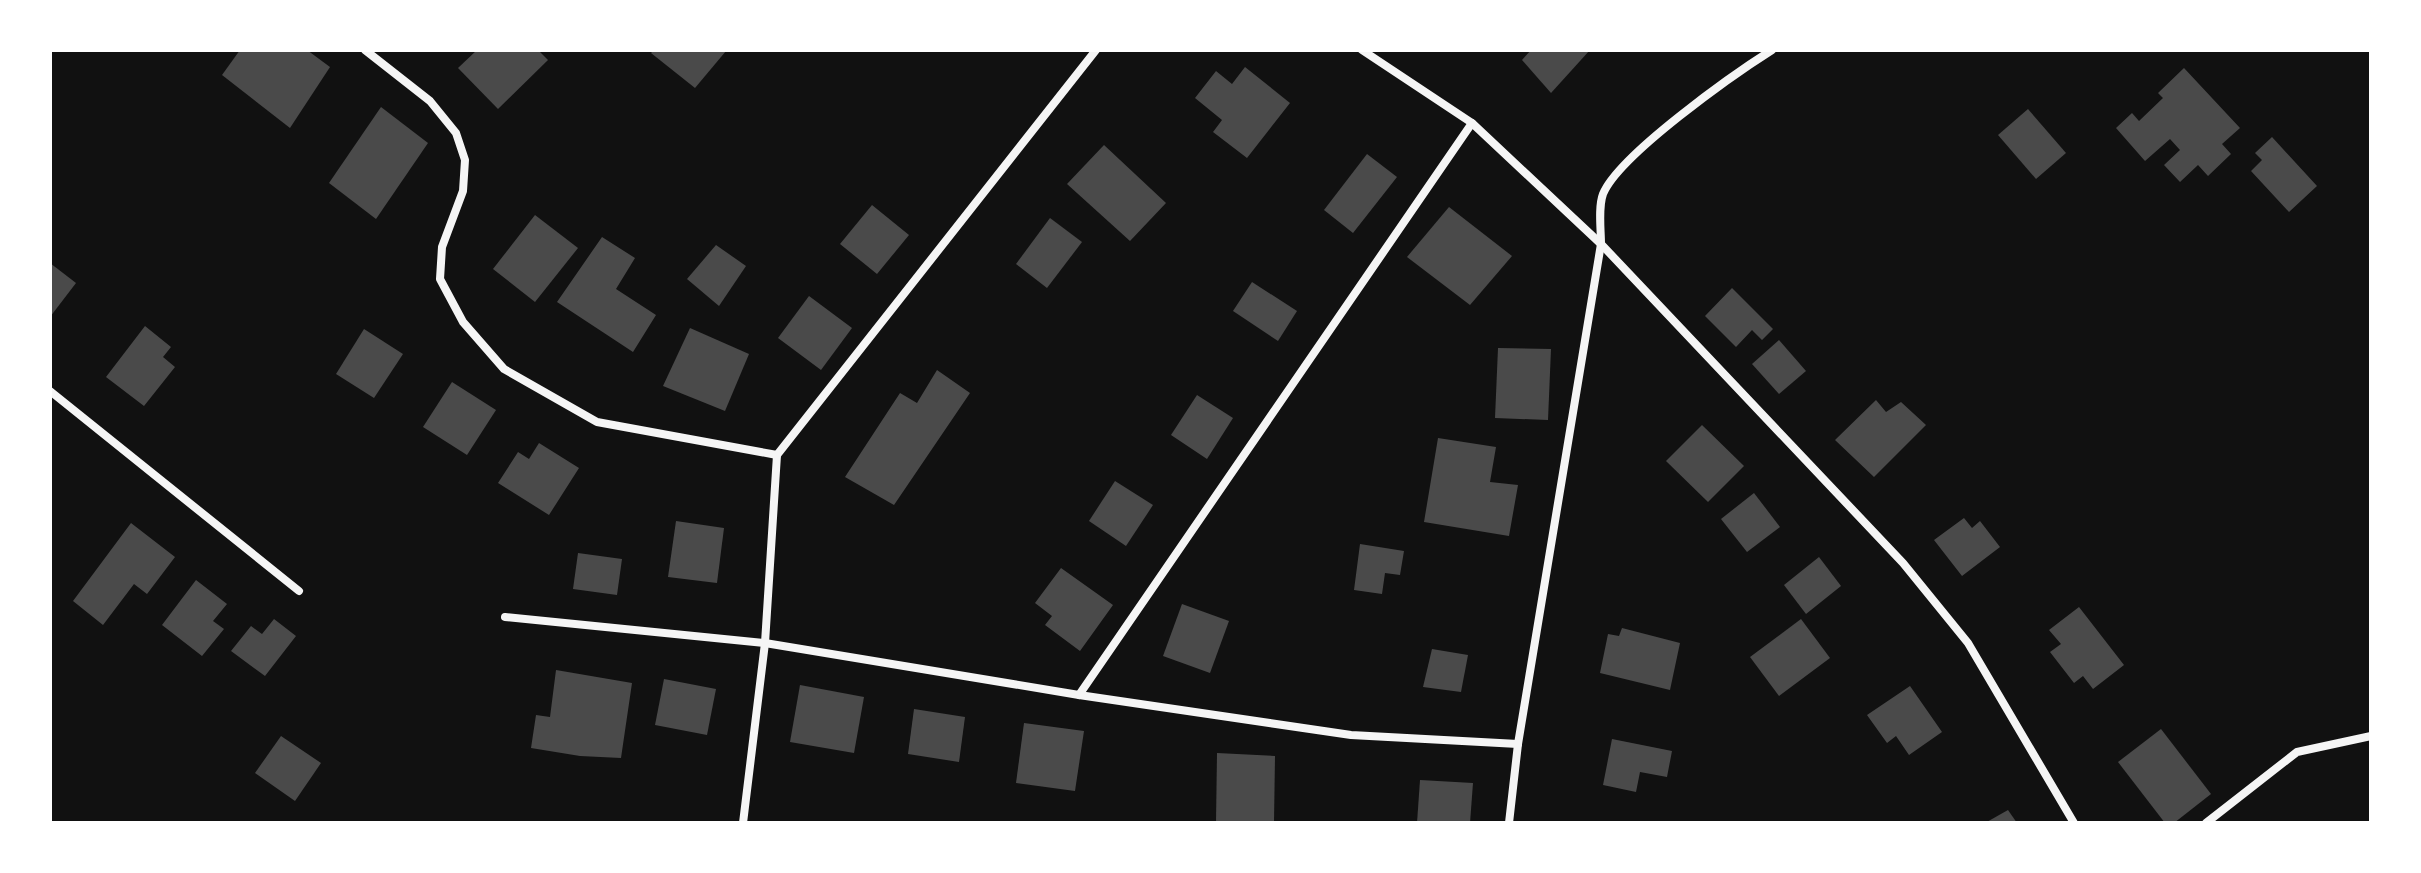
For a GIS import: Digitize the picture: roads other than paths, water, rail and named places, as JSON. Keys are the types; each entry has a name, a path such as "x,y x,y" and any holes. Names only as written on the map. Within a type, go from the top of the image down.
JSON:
{"street":[{"path":"365,50 430,101 456,133 465,160 463,191 442,247 440,279 463,322 504,369 597,422 777,455"},
{"path":"743,823 765,643 777,455 1096,50"},
{"path":"1362,50 1472,123 1601,244 1903,563 1968,643 2074,823"},
{"path":"1509,823 1518,744 1601,244 1603,195 1627,162 1732,76 1772,50"},
{"path":"1079,695 1472,123"},
{"path":"50,391 299,591"},
{"path":"505,617 765,643 1079,695 1351,735 1518,744"},
{"path":"2206,823 2297,752 2371,736"}]}
